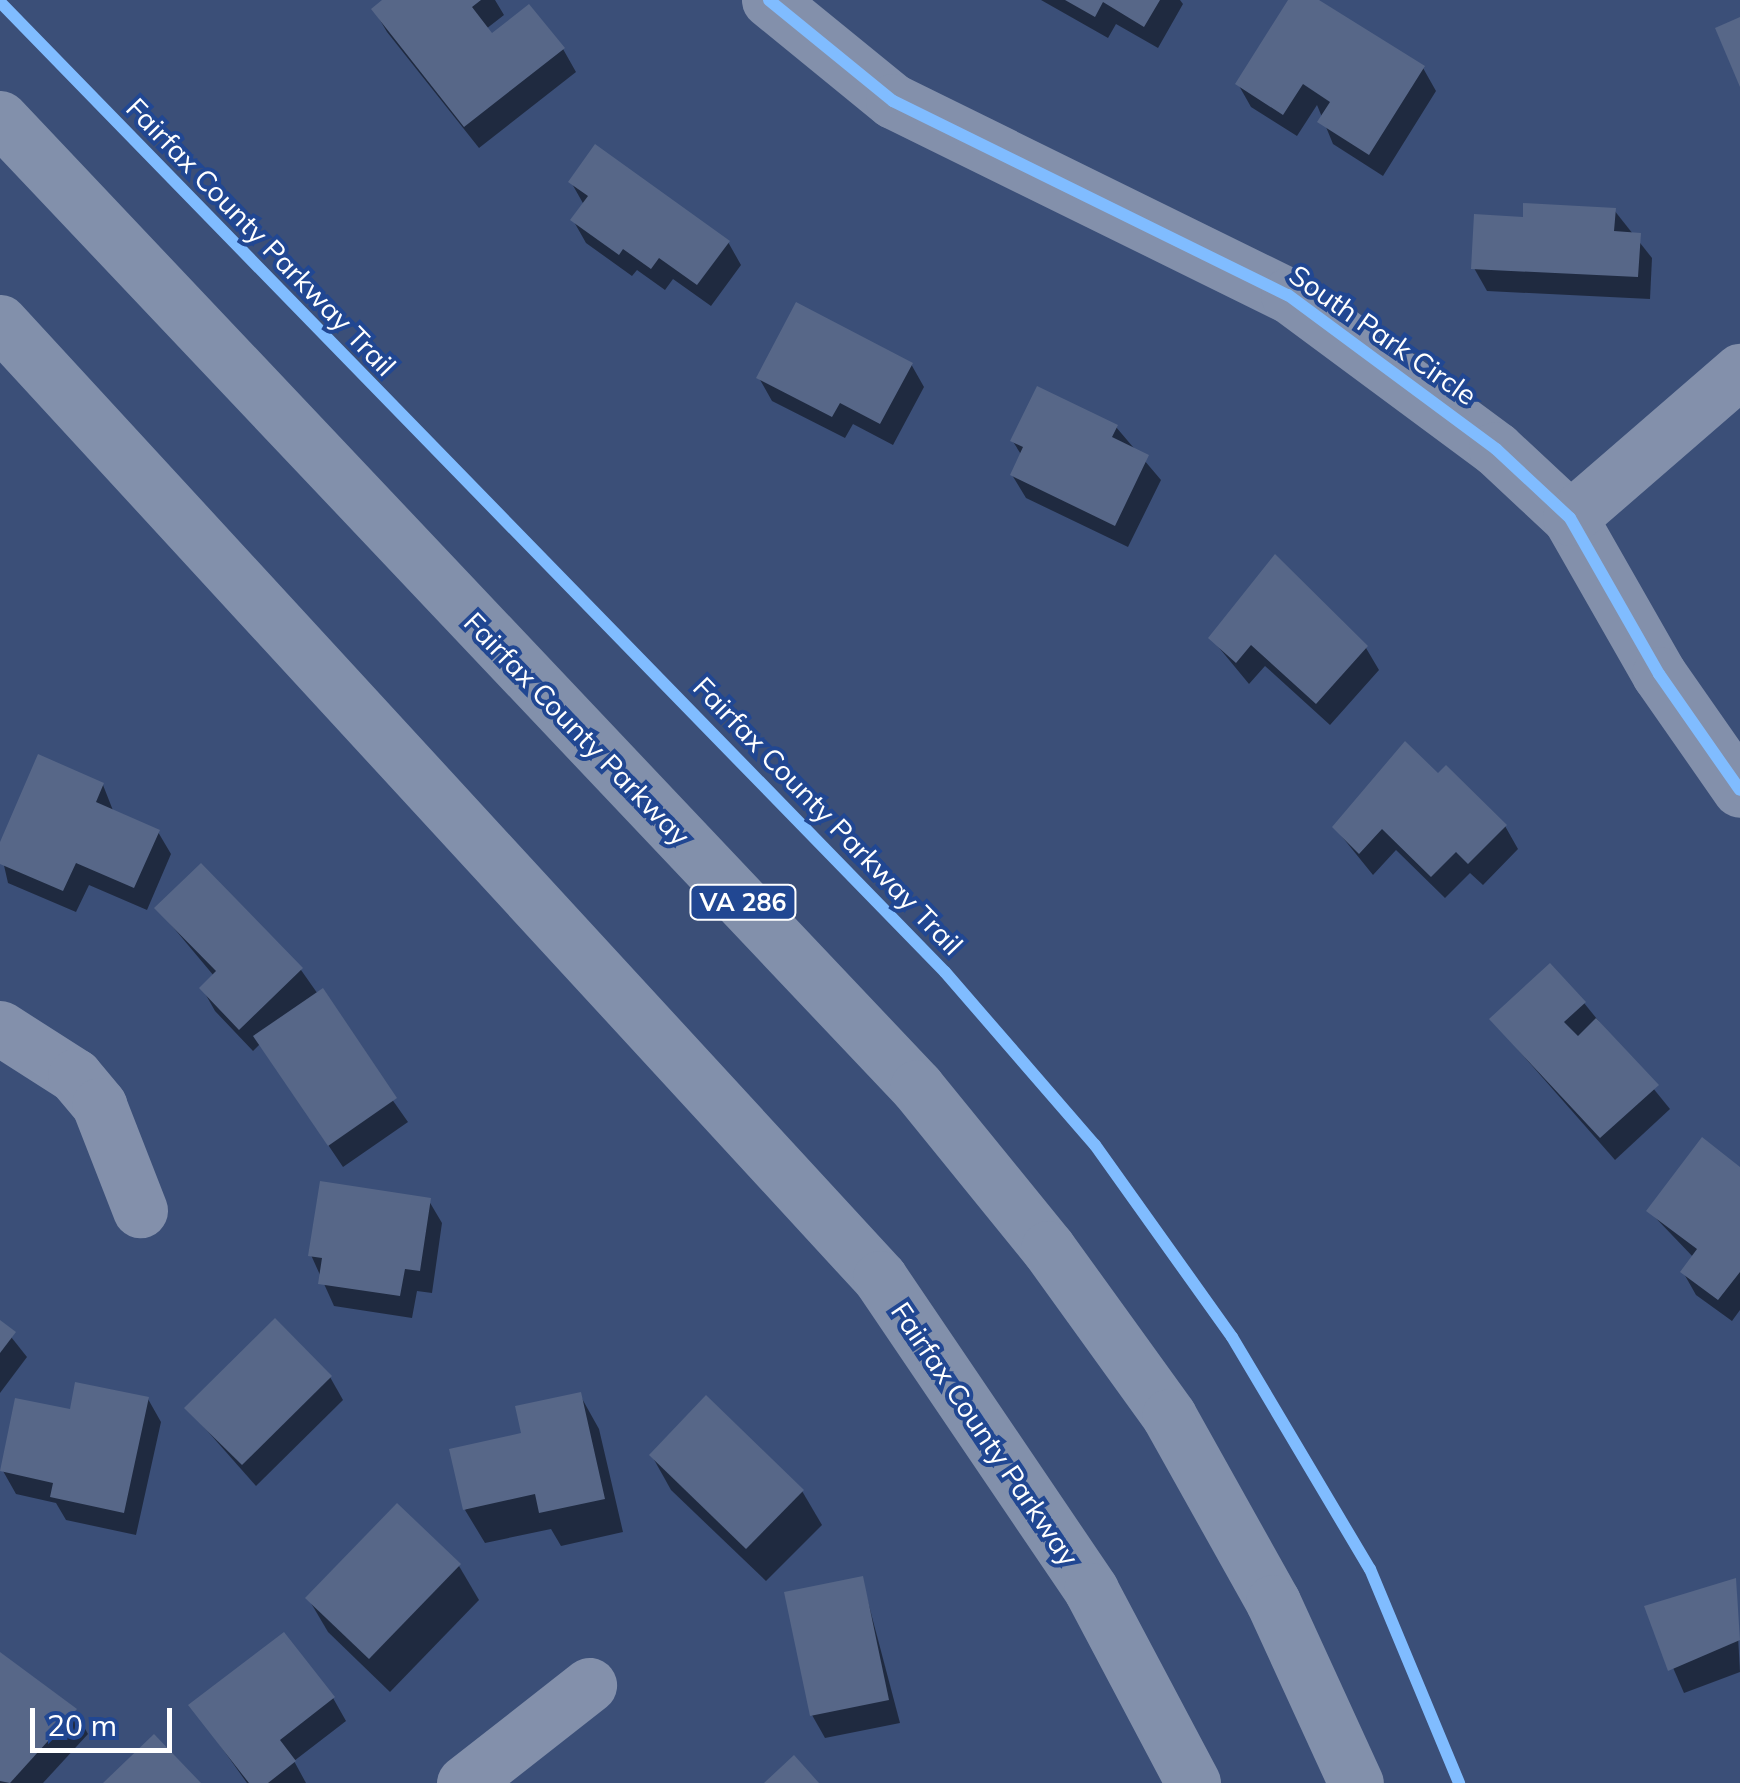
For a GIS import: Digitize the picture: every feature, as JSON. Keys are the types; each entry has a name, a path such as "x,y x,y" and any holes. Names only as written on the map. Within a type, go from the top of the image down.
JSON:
{"highway":[{"name":"Fairfax County Parkway","path":"0,118 904,1074 1012,1204 1169,1416 1273,1602 1356,1783"},
{"name":"Fairfax County Parkway","path":"0,322 880,1278 1091,1590 1194,1783"}],"street":[{"name":"South Park Circle","path":"769,0 893,100 1288,295 1496,448 1570,518 1659,674 1740,790"},
{"path":"1570,518 1740,371"},
{"path":"0,1028 75,1076 99,1105 140,1210"},
{"path":"464,1783 589,1685"}],"building":[{"path":"382,0 481,0 472,7 492,33 529,4 565,48 464,127 371,9"},
{"path":"1065,0 1160,0 1144,27 1103,2 1095,17"},
{"path":"1288,0 1319,0 1425,66 1369,155 1317,122 1330,102 1303,84 1283,115 1235,84"},
{"path":"1740,17 1740,87 1715,28"},
{"path":"595,144 730,241 697,285 659,258 651,269 623,249 619,255 570,220 588,196 568,182"},
{"path":"1523,203 1616,208 1614,231 1641,233 1638,277 1471,269 1474,214 1523,217"},
{"path":"796,302 913,363 880,424 840,403 832,417 756,378"},
{"path":"1037,386 1118,425 1112,437 1149,455 1115,526 1010,475 1023,447 1010,441"},
{"path":"1275,554 1368,646 1316,704 1251,645 1236,663 1208,638"},
{"path":"1405,741 1438,773 1446,765 1507,825 1468,864 1456,852 1431,877 1382,829 1359,854 1332,827"},
{"path":"38,754 104,783 96,802 160,830 134,888 76,863 63,891 0,864 0,842"},
{"path":"201,863 303,968 239,1030 199,988 216,971 154,908"},
{"path":"1550,963 1586,1002 1564,1022 1578,1036 1596,1018 1659,1085 1600,1138 1489,1019"},
{"path":"323,988 397,1098 328,1146 253,1036"},
{"path":"1702,1137 1740,1167 1740,1272 1718,1300 1680,1272 1697,1249 1646,1211"},
{"path":"320,1181 431,1198 420,1271 405,1269 400,1296 318,1284 322,1258 308,1256"},
{"path":"275,1318 332,1376 242,1465 184,1408"},
{"path":"0,1320 16,1332 0,1353"},
{"path":"75,1382 149,1397 124,1513 50,1497 53,1483 0,1471 15,1398 70,1409"},
{"path":"581,1392 605,1499 539,1513 535,1494 463,1510 449,1449 521,1433 515,1406"},
{"path":"706,1395 804,1490 746,1549 649,1455"},
{"path":"397,1503 461,1564 369,1659 305,1598"},
{"path":"863,1576 889,1700 810,1716 784,1592"},
{"path":"1736,1578 1740,1640 1668,1671 1644,1606"},
{"path":"284,1632 335,1697 280,1740 296,1761 268,1783 249,1783 188,1705"},
{"path":"0,1652 77,1709 10,1783 0,1781"},
{"path":"154,1734 201,1783 103,1783"},
{"path":"794,1755 819,1783 764,1783"}],"cycle path":[{"path":"769,0 893,101 1288,295 1496,449 1570,518 1659,674 1740,790"},
{"name":"Fairfax County Parkway Trail","path":"0,2 945,972 1095,1145 1232,1337 1370,1569 1459,1783"}]}
